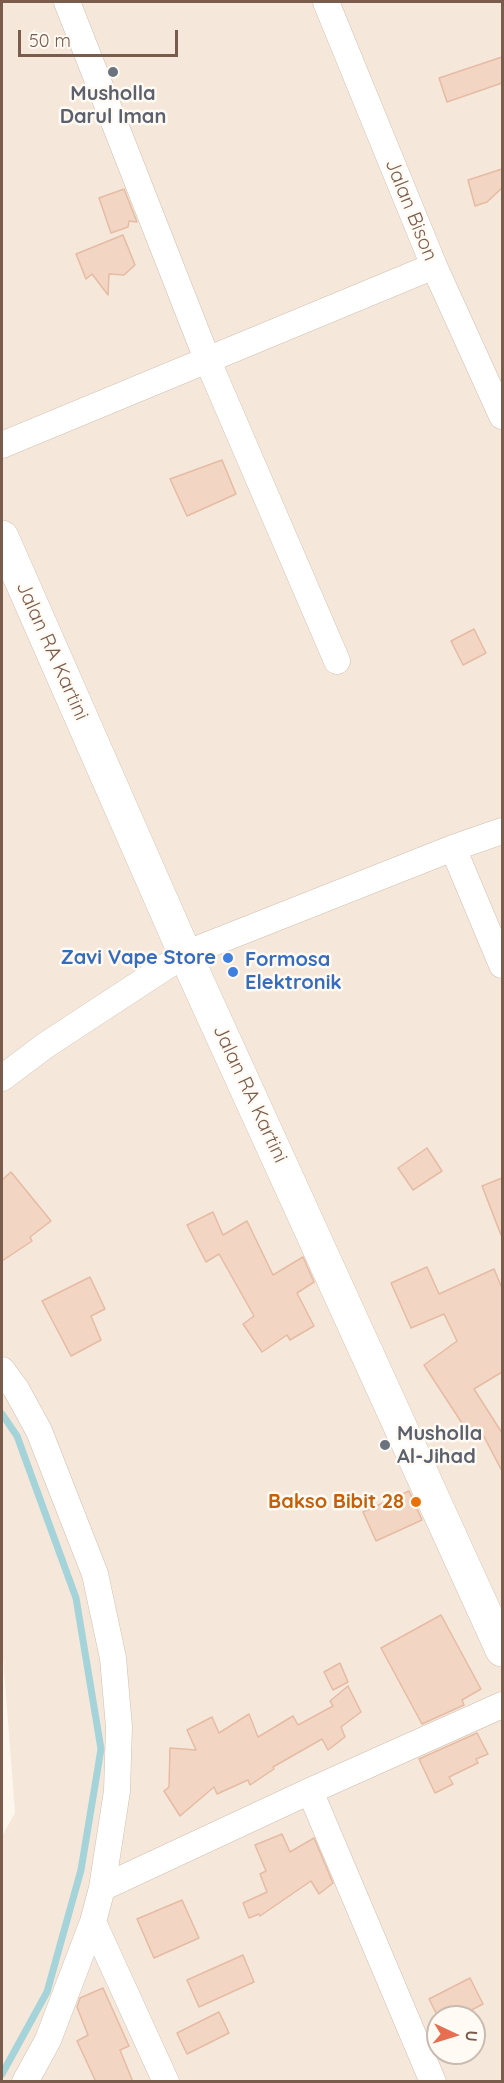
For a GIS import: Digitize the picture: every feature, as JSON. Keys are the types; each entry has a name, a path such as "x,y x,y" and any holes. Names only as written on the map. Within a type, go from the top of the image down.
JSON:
{"main road":[{"name":"Jalan RA Kartini","path":"2,537 185,954 502,1650"}],"street":[{"path":"67,2 207,359 337,661"},
{"name":"Jalan Bison","path":"326,2 434,266 502,416"},
{"path":"2,445 434,266"},
{"path":"2,1078 46,1045 185,954 453,848 502,831"},
{"path":"453,848 502,965"},
{"path":"2,1370 16,1389 39,1431 95,1574 113,1658 119,1727 117,1791 102,1888 93,1922 48,2040 25,2082"},
{"path":"102,1888 502,1705"},
{"path":"310,1791 434,2082"},
{"path":"93,1922 166,2082"}],"shaded area":[{"path":"2,2 502,2 502,2081 2,2082 2,1836 15,1813 2,1643"}],"building":[{"path":"502,57 502,83 447,102 439,78"},
{"path":"502,169 502,188 487,202 475,206 468,180"},
{"path":"124,189 137,222 129,221 128,227 111,233 99,198"},
{"path":"123,235 135,265 124,275 109,274 108,295 92,274 86,279 76,254"},
{"path":"222,460 236,494 187,516 170,479"},
{"path":"474,629 486,653 463,665 451,641"},
{"path":"427,1148 442,1171 413,1190 398,1168"},
{"path":"11,1172 51,1221 30,1237 32,1241 2,1261 2,1180"},
{"path":"502,1178 502,1235 501,1235 482,1186"},
{"path":"213,1212 223,1235 247,1221 273,1275 303,1257 314,1282 297,1293 314,1326 290,1340 287,1335 262,1352 243,1324 254,1316 219,1254 206,1262 187,1225"},
{"path":"427,1267 439,1294 494,1269 502,1288 502,1372 474,1389 502,1433 502,1471 481,1431 471,1437 424,1365 457,1341 444,1314 411,1328 391,1283"},
{"path":"90,1277 105,1309 91,1316 101,1340 71,1356 42,1301"},
{"path":"409,1491 422,1520 376,1541 363,1512"},
{"path":"441,1615 481,1689 462,1700 464,1705 422,1724 381,1648"},
{"path":"340,1663 348,1682 333,1690 324,1672"},
{"path":"348,1686 361,1712 341,1727 345,1737 328,1750 322,1739 273,1767 274,1769 250,1785 248,1780 217,1794 214,1787 180,1816 164,1791 169,1787 170,1748 196,1750 187,1730 212,1717 219,1733 249,1714 258,1737 293,1716 298,1725 333,1706 330,1701"},
{"path":"477,1733 488,1754 476,1759 478,1763 449,1777 453,1784 435,1793 419,1759"},
{"path":"282,1834 290,1852 314,1838 333,1883 319,1894 311,1881 260,1916 259,1914 249,1918 243,1903 267,1892 260,1874 266,1871 255,1845"},
{"path":"182,1900 199,1938 154,1958 137,1919"},
{"path":"243,1955 254,1982 199,2007 187,1980"},
{"path":"470,1978 483,2004 432,2005 429,1999"},
{"path":"103,1988 129,2046 120,2050 133,2082 96,2082 77,2041 88,2035 77,2007 80,1998"},
{"path":"219,2012 229,2033 187,2054 177,2033"}],"waterway":[{"path":"2,1414 17,1436 76,1598 101,1749 81,1870 47,1992 2,2074"}],"place":[{"name":"Musholla Darul Iman","path":"113,72"},
{"name":"Zavi Vape Store","path":"228,958"},
{"name":"Formosa Elektronik","path":"233,972"},
{"name":"Musholla Al-Jihad","path":"385,1445"},
{"name":"Bakso Bibit 28","path":"416,1502"}]}
